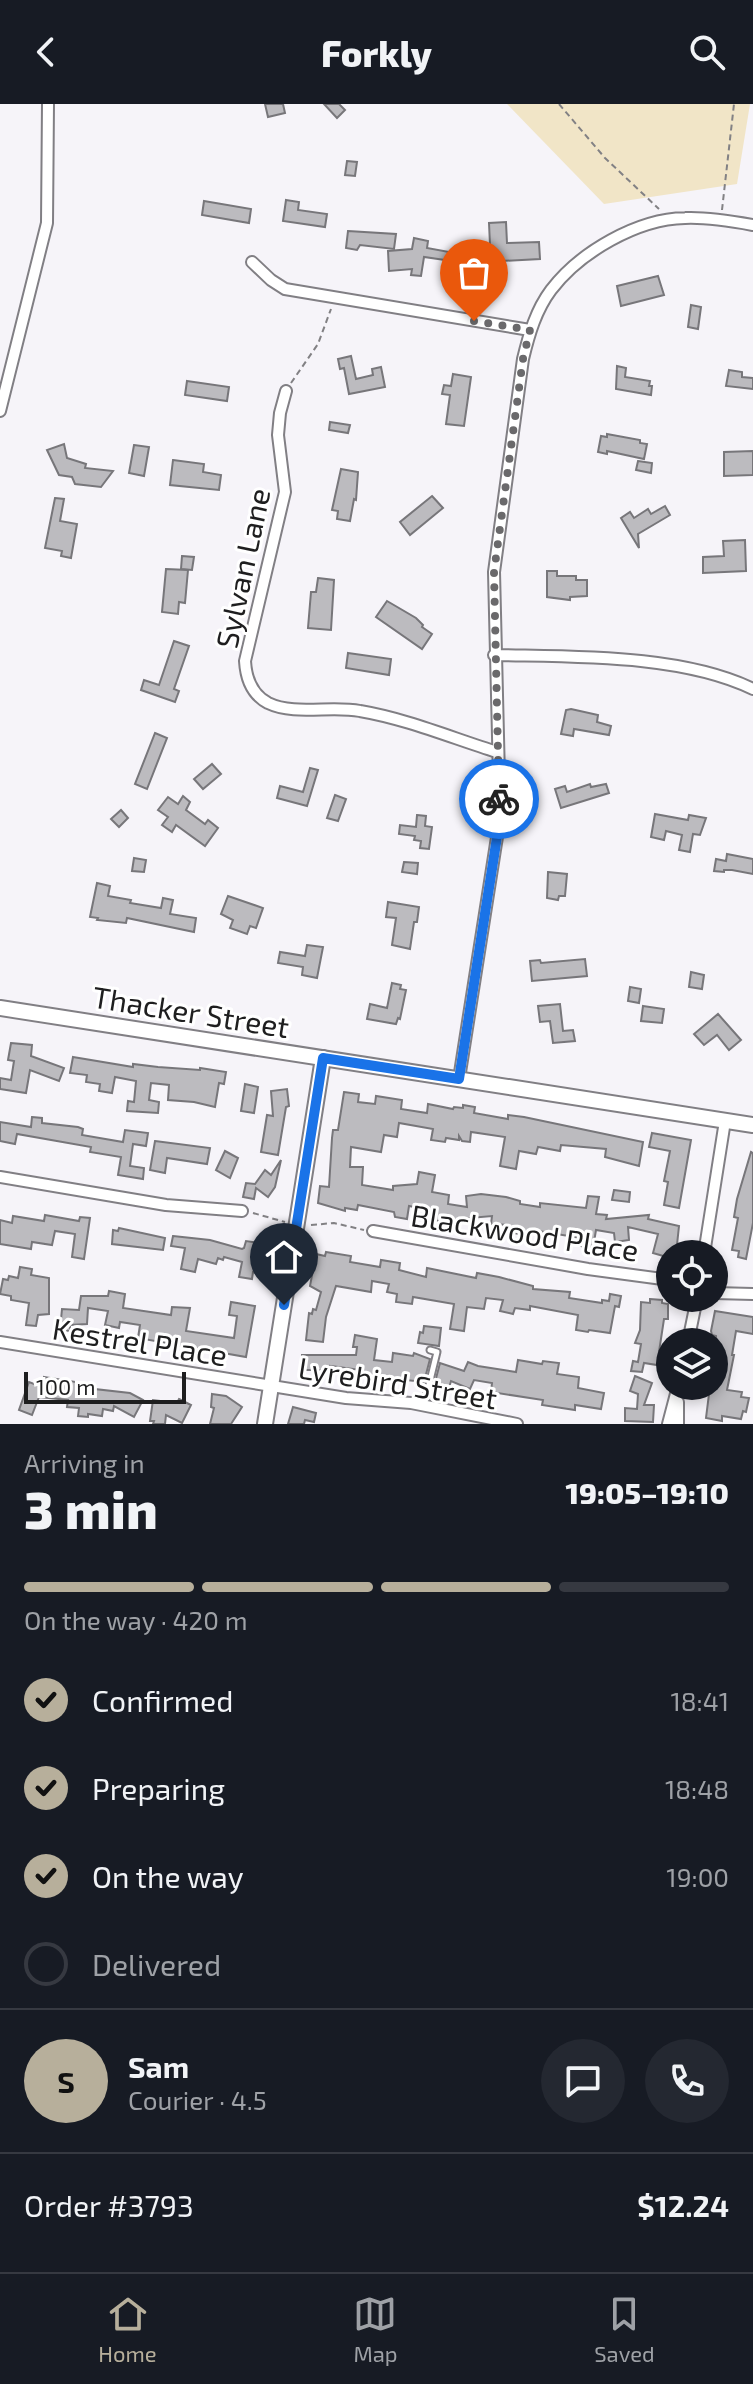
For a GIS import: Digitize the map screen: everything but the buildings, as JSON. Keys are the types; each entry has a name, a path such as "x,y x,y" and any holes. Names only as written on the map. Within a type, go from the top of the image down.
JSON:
{"street":[{"path":"0,411 47,223 48,104"},
{"path":"459,1079 500,818 494,572 523,359 530,330 550,292 571,267 624,235 650,224 684,218 753,225"},
{"path":"252,262 285,289 530,330"},
{"name":"Sylvan Lane","path":"286,391 278,435 285,492 245,661 246,678 254,691 267,702 287,708 358,710 497,752"},
{"path":"494,655 617,658 704,673 753,689"},
{"name":"Thacker Street","path":"0,1008 753,1125"},
{"path":"265,1424 323,1058"},
{"path":"706,1240 725,1121"},
{"path":"0,1177 166,1205 242,1211"},
{"name":"Blackwood Place","path":"373,1231 656,1278"},
{"path":"728,1293 753,1294"},
{"name":"Kestrel Place","path":"0,1342 271,1386"},
{"name":"Lyrebird Street","path":"271,1386 424,1406 517,1424"},
{"path":"668,1424 675,1400"},
{"path":"678,1400 678,1424"}],"lane":[{"path":"424,1406 437,1352 430,1350"}],"path":[{"path":"559,104 605,158 663,213"},
{"path":"721,220 734,104"},
{"path":"286,391 318,344 335,297"},
{"path":"242,1211 296,1224 334,1223 373,1231"}],"shaded area":[{"path":"507,104 750,104 737,184 604,204"}],"way so far":[{"path":"474,321 530,330 523,359 494,572 499,799"}],"route":[{"path":"284,1305 323,1058 459,1079 500,818 499,799"}]}
